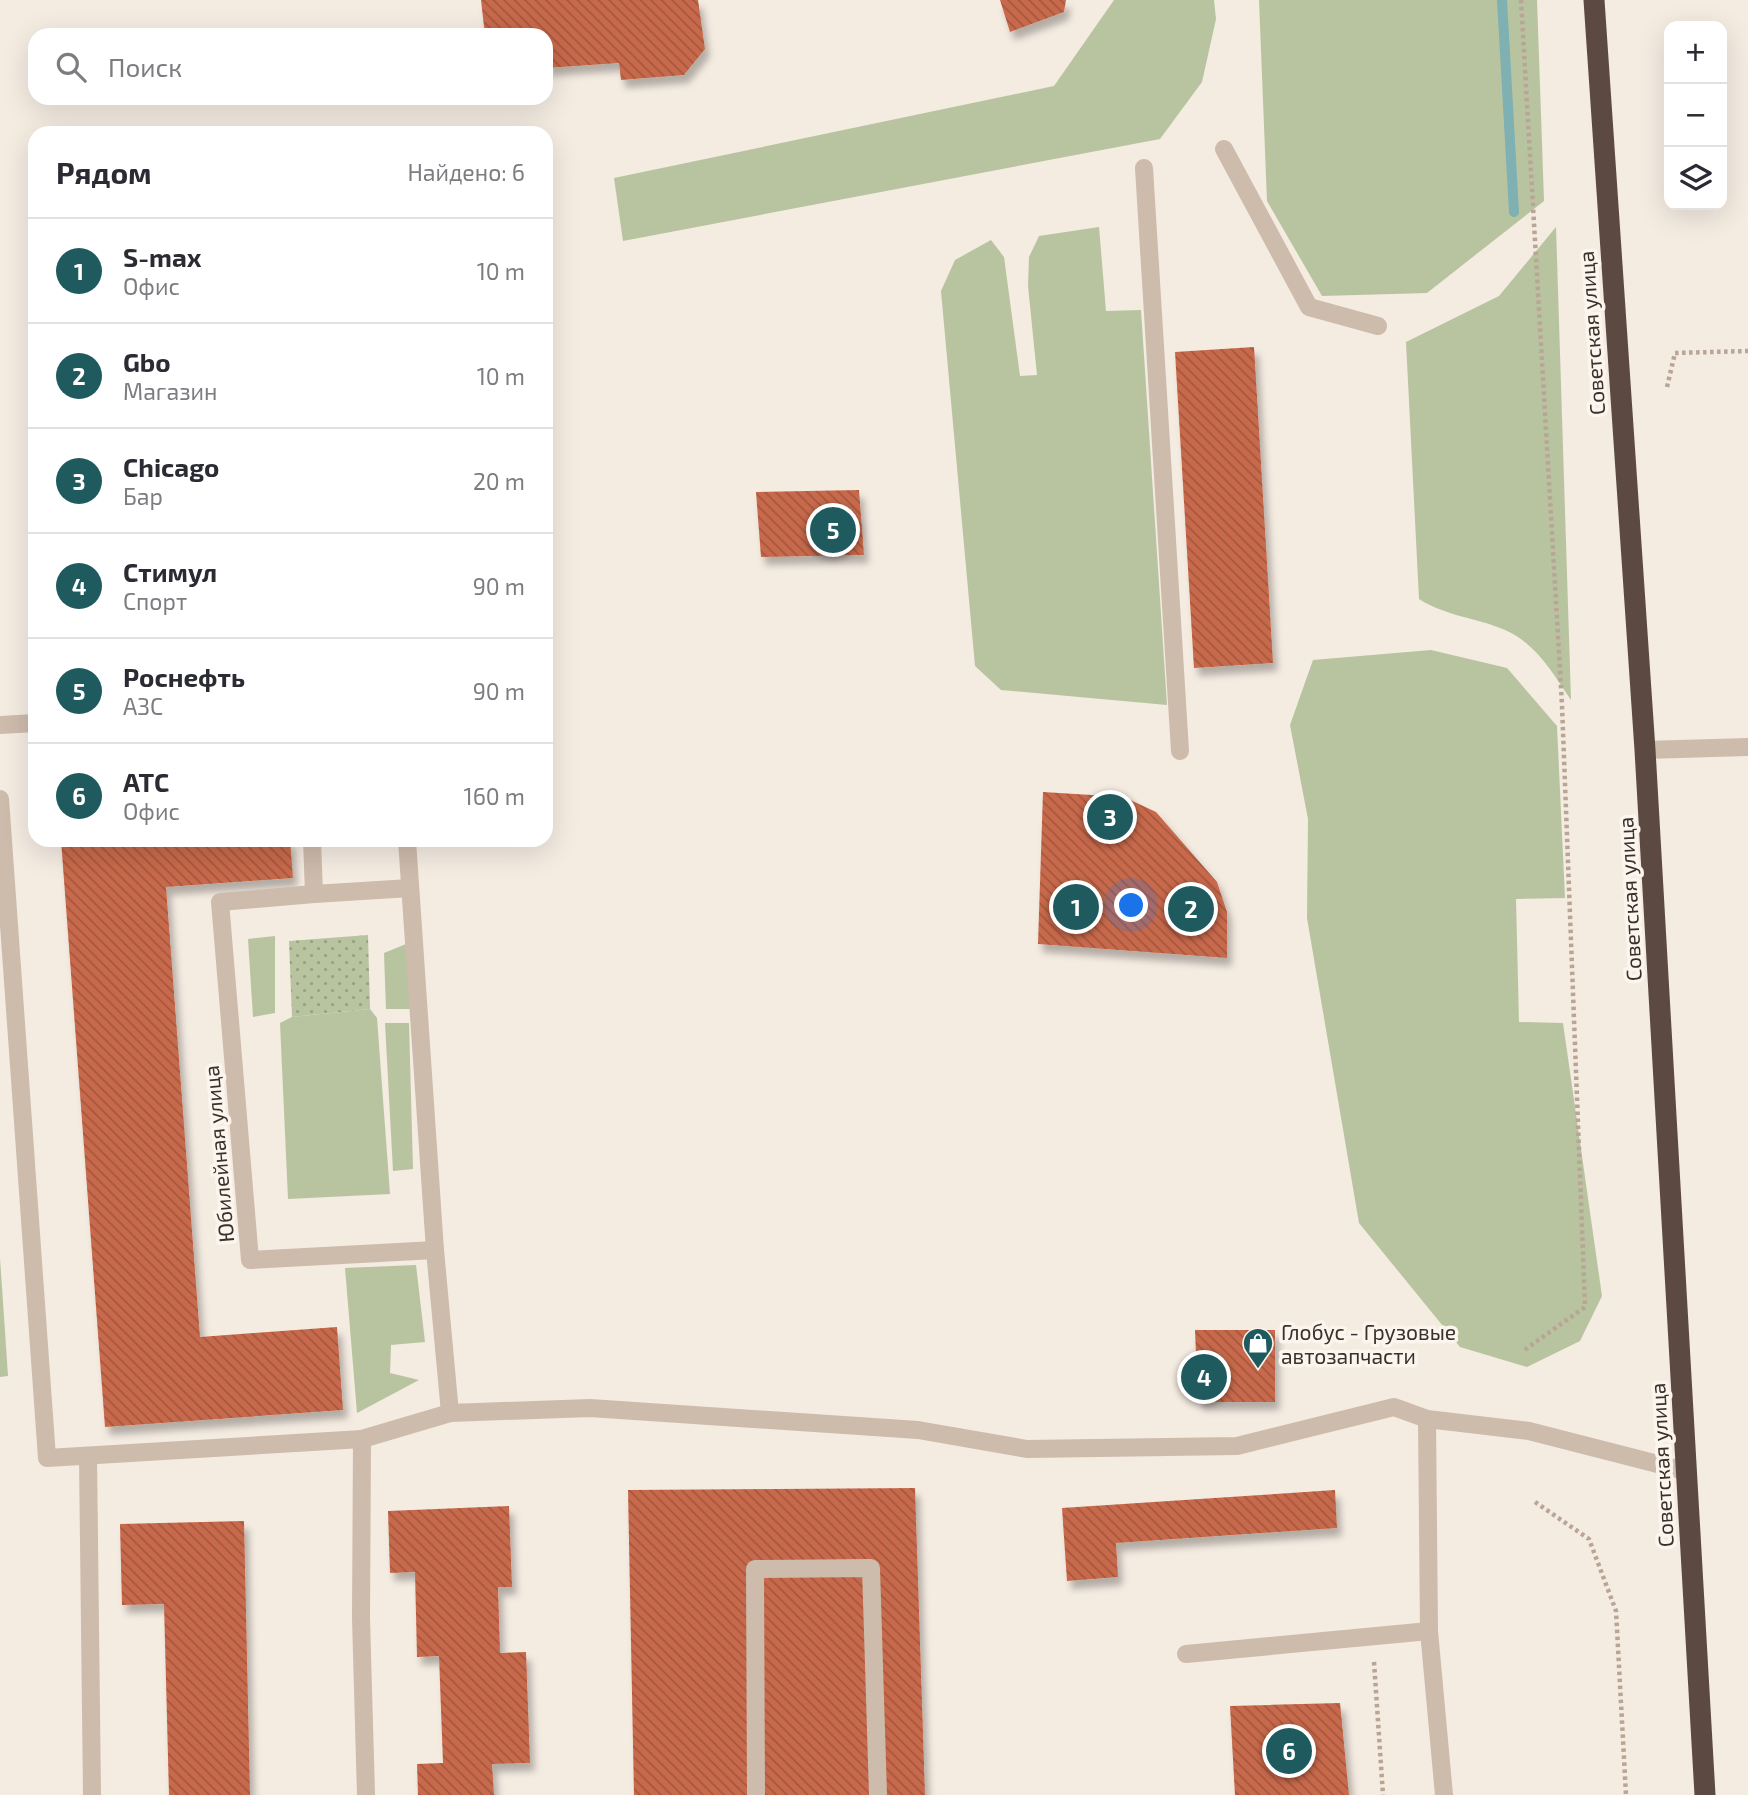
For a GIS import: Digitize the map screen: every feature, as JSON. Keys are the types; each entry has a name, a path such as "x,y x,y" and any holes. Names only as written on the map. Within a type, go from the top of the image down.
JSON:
{"highway":[{"name":"Советская улица","path":"1594,0 1645,750 1705,1795"}],"street":[{"path":"1224,149 1309,307 1378,326"},
{"path":"1144,168 1180,751"},
{"path":"0,725 28,723"},
{"path":"1645,750 1748,747"},
{"path":"0,799 47,1458 362,1439 450,1413 590,1408 918,1430 1027,1449 1237,1446 1394,1406 1427,1419 1529,1431 1685,1471"},
{"path":"312,847 314,894 410,888"},
{"path":"407,847 435,1250 450,1413"},
{"name":"Юбилейная улица","path":"314,894 220,902 250,1260 435,1250"},
{"path":"1427,1419 1429,1631 1444,1795"},
{"path":"362,1439 361,1618 366,1795"},
{"path":"88,1456 92,1795"},
{"path":"757,1795 755,1569 871,1568 878,1795"},
{"path":"1186,1654 1429,1631"}],"path":[{"path":"1521,0 1562,705 1585,1307 1522,1351"},
{"path":"1667,387 1675,353 1748,351"},
{"path":"1535,1502 1589,1539 1616,1611 1626,1795"},
{"path":"1373,1637 1383,1795"}],"green space":[{"path":"1114,0 1214,0 1216,19 1202,82 1160,139 623,241 614,178 1054,86"},
{"path":"1259,0 1537,0 1544,201 1427,293 1322,296 1267,201"},
{"path":"1099,227 1106,311 1141,310 1167,705 1001,690 975,666 941,291 955,260 991,240 1004,257 1020,376 1037,375 1028,286 1029,257 1039,236"},
{"path":"1556,227 1571,700 1543,660 1516,636 1494,626 1440,610 1419,599 1406,342 1499,296"},
{"path":"1431,650 1507,668 1557,726 1565,898 1516,899 1519,1022 1563,1023 1602,1296 1580,1341 1527,1367 1460,1347 1359,1223 1307,918 1308,819 1290,725 1313,660"},
{"path":"368,935 370,1009 292,1017 289,941"},
{"path":"275,936 275,1013 253,1017 248,939"},
{"path":"406,944 410,1009 386,1009 384,953"},
{"path":"370,1009 377,1018 390,1194 288,1199 280,1023 292,1017"},
{"path":"385,1023 409,1023 413,1169 393,1171"},
{"path":"0,1258 8,1376 0,1377"},
{"path":"416,1265 425,1342 391,1345 390,1373 419,1380 357,1413 345,1268"}],"building":[{"path":"481,0 698,0 705,49 684,75 621,80 619,63 553,68 553,28 484,28"},
{"path":"1000,0 1066,0 1064,12 1010,32"},
{"path":"1254,347 1273,663 1194,668 1175,352"},
{"path":"859,490 864,555 761,557 756,492"},
{"path":"1043,792 1124,797 1156,812 1217,882 1227,912 1227,958 1038,944"},
{"path":"62,847 291,847 293,878 166,887 200,1337 337,1327 343,1410 105,1427"},
{"path":"1195,1330 1275,1330 1275,1402 1198,1402"},
{"path":"915,1488 925,1795 634,1795 628,1490"},
{"path":"1335,1490 1337,1528 1116,1543 1118,1577 1067,1581 1062,1508"},
{"path":"509,1506 512,1587 498,1587 500,1653 526,1652 530,1763 492,1764 494,1795 418,1795 417,1764 443,1763 439,1656 417,1657 415,1572 390,1573 388,1511"},
{"path":"244,1521 250,1795 169,1795 164,1604 122,1605 120,1524"},
{"path":"1340,1703 1349,1795 1235,1795 1230,1706"}],"waterway":[{"path":"1502,0 1514,212"}],"place":[{"name":"Роснефть","path":"833,530"},
{"name":"Chicago","path":"1110,817"},
{"name":"S-max","path":"1076,907"},
{"name":"Gbo","path":"1191,909"},
{"name":"Глобус - Грузовые автозапчасти","path":"1258,1370"},
{"name":"Стимул","path":"1204,1377"},
{"name":"АТС","path":"1289,1751"}]}
